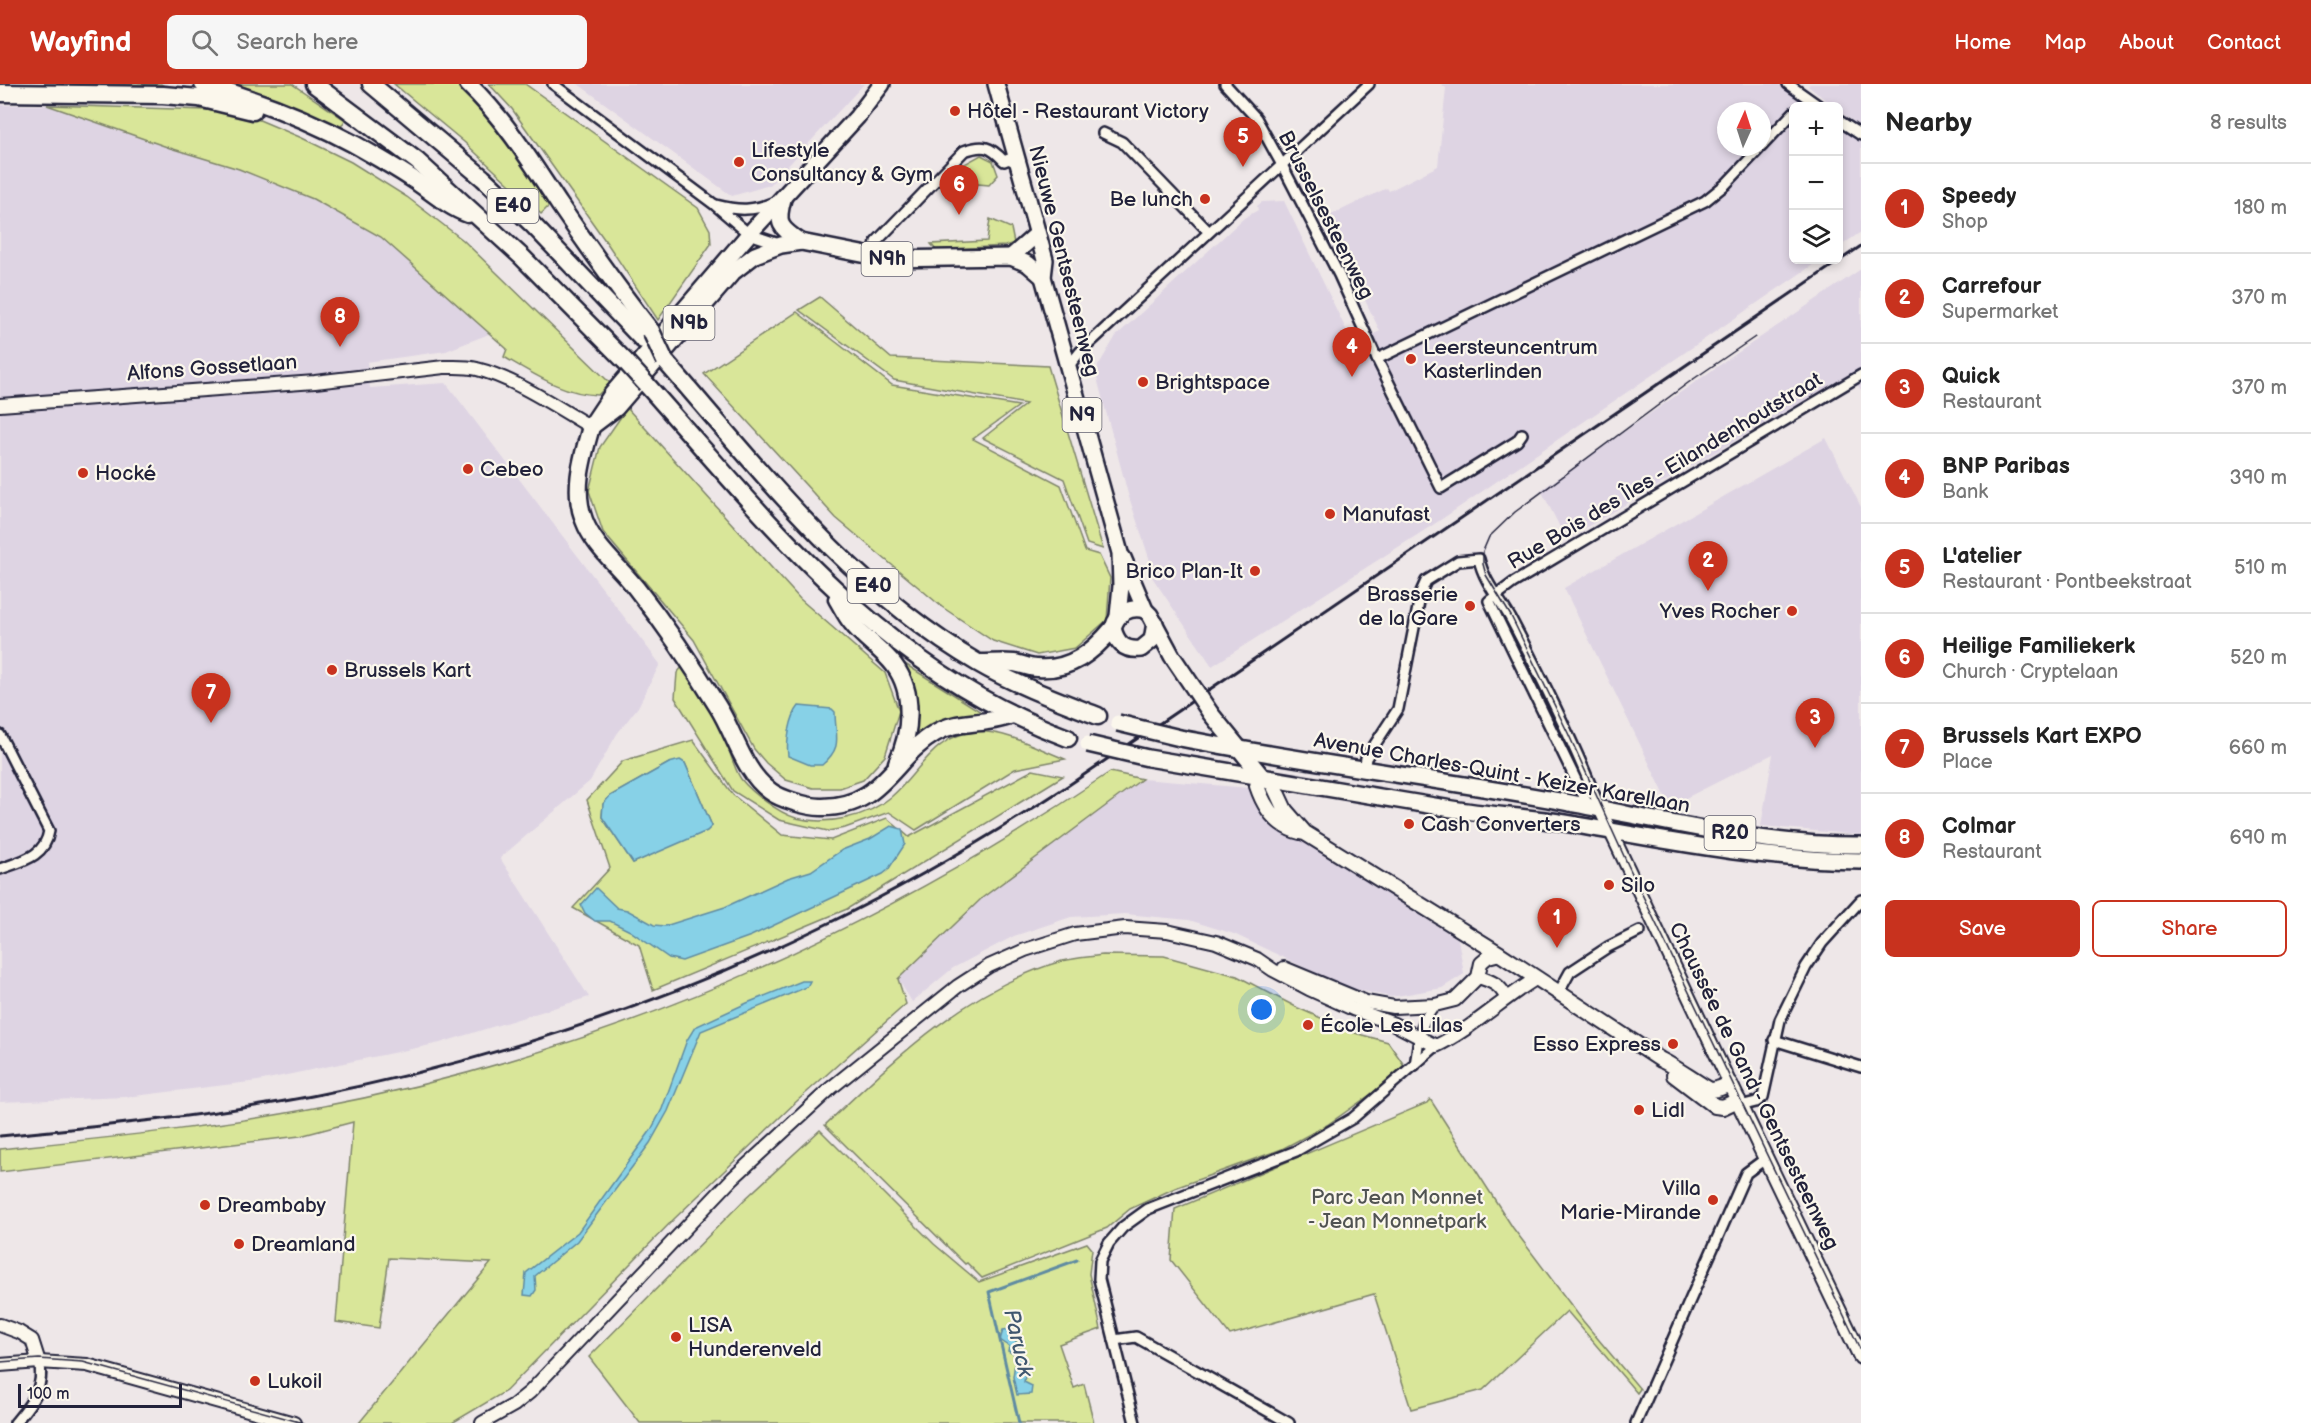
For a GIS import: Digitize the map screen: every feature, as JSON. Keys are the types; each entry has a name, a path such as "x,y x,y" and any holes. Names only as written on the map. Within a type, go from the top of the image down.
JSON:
{"highway":[{"path":"203,84 236,93 289,114 353,144 416,181 453,208 480,218"},
{"name":"E40","path":"314,84 417,161 585,319 789,545 870,622 949,679 1014,715 1068,738"},
{"name":"E40","path":"371,84 483,178 647,335 665,362 782,494 850,566 920,625 978,663 1029,689 1098,716"},
{"path":"468,84 530,160 647,335"},
{"path":"0,93 199,98 238,106 274,117 289,114"},
{"path":"591,427 580,467 579,492 583,518 591,535 634,586 686,656 723,716 750,770 770,792 802,804 821,807 856,801 876,790 922,742 935,733 963,722 986,722 1014,715"},
{"path":"827,583 852,623 895,666 905,686 908,724 903,749 893,772"},
{"path":"978,663 1017,663 1039,669 1059,667 1077,661 1092,651 1116,622"}],"main road":[{"name":"N9b","path":"591,427 608,399 749,234 857,117 882,84"},
{"name":"Nieuwe Gentsesteenweg","path":"996,84 1045,260 1043,277 1120,553 1145,610"},
{"path":"783,199 779,213 781,225 801,242"},
{"path":"1037,234 1011,257 1028,264 1043,277"},
{"name":"N9b","path":"591,427 616,408 733,272 755,255 781,245 801,242"},
{"name":"N9h","path":"801,242 873,257 903,259 1011,257"},
{"name":"Nieuwe Gentsesteenweg","path":"1116,622 1121,586 1120,553"},
{"path":"1155,623 1152,640 1141,649 1127,649 1120,645 1116,622 1125,611 1145,610 1155,623 1172,656 1211,714 1264,779 1257,786 1262,803 1270,814 1293,831 1305,833 1500,954 1708,1089 1715,1090 1730,1084"},
{"name":"E40","path":"1098,716 1180,738 1242,751"},
{"name":"E40","path":"1068,738 1148,758 1264,779"},
{"name":"Avenue Charles-Quint - Keizer Karellaan","path":"1242,751 1594,808 1779,841 1861,845"},
{"name":"Avenue Charles-Quint - Keizer Karellaan","path":"1264,779 1780,857 1861,861"},
{"path":"1661,1060 1676,1077 1714,1106 1723,1107 1739,1103"},
{"name":"Chaussée de Gand - Gentsesteenweg","path":"1730,1084 1861,1357"}],"street":[{"path":"553,84 715,205 749,234 781,245"},
{"name":"Brusselsesteenweg","path":"1225,84 1256,118 1282,165 1339,275 1377,359"},
{"path":"1068,367 1080,352 1208,231 1368,84"},
{"path":"1788,84 1812,102"},
{"path":"1802,102 1806,98"},
{"path":"1771,136 1789,117"},
{"path":"1843,123 1861,135"},
{"path":"1103,133 1122,142 1208,231"},
{"path":"873,257 876,242 964,151 977,146 992,149 1004,161 1009,159 1018,164"},
{"path":"1522,434 1517,441 1441,488 1377,359 1705,201 1726,184 1752,156"},
{"path":"715,205 744,210 758,209 783,199"},
{"name":"Alfons Gossetlaan","path":"0,405 324,381 444,367 464,367 478,369 512,383 591,427"},
{"name":"Rue Bois des Îles - Eilandenhoutstraat","path":"1492,598 1861,375"},
{"name":"Chaussée de Gand - Gentsesteenweg","path":"1364,770 1366,758 1398,709 1421,592 1426,581 1458,561 1479,559 1481,571 1492,598 1509,617 1545,689 1587,776 1594,808 1610,833 1730,1084"},
{"path":"0,735 50,831 45,845 34,857 0,868"},
{"path":"1739,1103 1756,1102 1763,1097 1780,1020 1806,967 1822,944 1861,900"},
{"path":"482,1423 504,1418 694,1217 831,1088 958,986 989,966 1026,950 1075,934 1125,928 1167,931 1216,942 1257,959 1276,964 1365,1002 1394,1007 1435,1005 1455,1000 1478,977 1480,963 1488,957 1500,954"},
{"path":"1559,992 1570,972 1608,947 1640,931"},
{"path":"1257,959 1310,989 1353,1009 1394,1023 1436,1047"},
{"path":"1478,977 1492,981 1502,988 1506,998"},
{"path":"1135,1423 1099,1279 1100,1261 1108,1243 1123,1227 1148,1209 1296,1150 1353,1118 1436,1047 1537,978"},
{"path":"1415,1065 1421,1025 1426,1014 1435,1005"},
{"path":"1774,1040 1861,1067"},
{"path":"1636,1423 1746,1173 1765,1159"},
{"path":"0,1325 32,1340 39,1362 41,1378 38,1390 16,1423"},
{"path":"1114,1340 1136,1337 1289,1423"},
{"path":"0,1365 39,1362 87,1365 293,1423"}],"shaded area":[{"path":"578,84 864,84 770,185 732,196"},
{"path":"1441,84 1779,84 1803,102 1789,102 1789,264 1814,264 1439,521 1212,666 1152,577 1155,566 1152,567 1128,494 1097,378 1098,366 1116,336 1244,218 1258,210 1257,206 1262,202 1284,201 1353,344 1380,331 1325,218 1387,188 1389,191 1438,166 1446,88"},
{"path":"1810,84 1861,84 1861,127 1843,114 1843,102 1828,102 1808,86"},
{"path":"0,105 47,105 170,148 239,169 313,199 381,237 489,334 446,351 367,362 370,388 446,383 660,664 638,707 617,734 590,781 500,858 589,997 440,1043 258,1081 126,1097 0,1102"},
{"path":"1843,130 1861,141 1861,232 1843,244"},
{"path":"1861,269 1861,390 1850,374 1566,539 1541,490"},
{"path":"1826,438 1861,507 1861,835 1761,826 1773,754 1670,806 1564,588"},
{"path":"1142,779 1249,788 1269,819 1458,939 1464,974 1442,988 1391,997 1348,988 1234,934 1189,920 1125,914 1071,917 1014,936 953,968 912,1002 898,979 982,898"}],"green space":[{"path":"0,84 163,85 161,90 0,86"},
{"path":"236,84 292,84 345,120 341,127 285,102"},
{"path":"394,84 457,84 485,115 551,204 541,214 464,142"},
{"path":"489,84 525,84 698,208 710,230 711,244 658,320 609,246 512,109"},
{"path":"47,105 207,110 250,116 351,162 407,197 463,240 610,383 598,395 585,394 549,382 504,357 507,349 381,237 313,199 239,169 170,148"},
{"path":"981,155 993,161 998,175 989,185 978,184 974,188 954,186 950,172"},
{"path":"990,219 1011,228 1014,243 1005,246 936,250 931,244 987,241"},
{"path":"820,297 891,358 1048,366 1103,549 1087,544 1064,479 983,438 1026,404 894,380 799,310"},
{"path":"797,312 892,385 1019,406 973,439 1061,485 1085,551 1099,555 1110,578 1107,620 1075,648 1037,655 993,641 942,607 836,518 704,374"},
{"path":"627,408 800,599 885,673 899,711 885,756 863,780 840,788 813,788 786,780 766,763 754,749 694,640 603,532 589,491 600,447"},
{"path":"905,664 986,715 959,716 928,732 913,745 916,704 913,684"},
{"path":"683,666 719,728 741,779 766,802 796,818 833,820 871,810 901,788 938,748 961,734 987,732 998,734 1065,759 1015,769 916,830 889,812 845,828 828,831 779,820 733,791 675,698 677,673"},
{"path":"693,740 733,795 782,835 831,840 887,818 909,837 1033,770 1063,776 847,909 653,990 639,945 573,908 610,868 587,800 623,761","holes":["669,763 685,763 712,826 633,863 602,817 603,804 610,796"]},
{"path":"1110,772 1142,779 982,898 898,979 906,1004 797,1101 674,1219 506,1391 452,1423 359,1423 491,1263 389,1258 379,1328 336,1322 353,1122 300,1136 0,1172 0,1149 197,1127 314,1108 421,1085 526,1056 629,1021 729,982 827,937 923,887 1018,832"},
{"path":"1103,955 1164,956 1237,976 1298,1008 1355,1033 1388,1042 1404,1065 1374,1092 1327,1125 1282,1149 1175,1188 1130,1209 1107,1228 982,1278 967,1263 965,1264 825,1125 905,1052 963,1008 1027,973 1062,961"},
{"name":"Parc Jean Monnet - Jean Monnetpark","path":"1430,1099 1513,1228 1583,1321 1640,1389 1637,1393 1567,1311 1483,1390 1411,1409 1374,1294 1230,1335 1171,1260 1175,1209 1427,1103"},
{"path":"820,1130 934,1244 979,1282 1087,1243 1092,1249 1089,1274 1101,1329 1059,1344 1074,1388 1084,1384 1094,1423 640,1423 589,1357 744,1200"}],"water":[{"path":"799,706 832,709 835,712 836,746 822,765 810,765 788,756 789,730"},
{"path":"680,760 685,763 712,826 707,831 633,863 602,817 603,804 610,796 669,763"},
{"path":"891,826 902,829 905,844 883,874 751,936 682,961 669,958 630,931 610,921 595,921 585,913 581,905 596,888 617,908 627,910 654,925 665,926 725,907 788,878 811,871 842,850 870,839"},
{"path":"802,981 810,981 807,987 701,1031 668,1111 650,1143 577,1241 535,1276 536,1290 532,1296 524,1295 526,1273 578,1232 651,1130 662,1109 687,1040 695,1027"},
{"path":"1011,1329 1020,1352 1027,1362 1024,1382 1032,1386 1031,1394 1017,1395 1013,1377 1016,1355 1008,1351 1009,1346 1000,1340 1003,1330"}],"waterway":[{"name":"Paruck","path":"1019,1423 989,1292 1077,1260"}],"tram line":[{"path":"1755,337 1692,380 1515,512 1489,537 1483,551 1483,564 1486,575 1511,616 1568,733 1628,865 1861,1351"},
{"path":"0,1362 39,1359 83,1362 303,1423"}],"railway":[{"path":"0,1136 234,1109 312,1096 446,1065 512,1047 642,1003 706,978 831,922 952,857 1069,785 1861,246"}],"place":[{"name":"Hôtel - Restaurant Victory","path":"955,111"},
{"name":"Lifestyle Consultancy & Gym","path":"739,162"},
{"name":"L'atelier","path":"1243,167"},
{"name":"Be lunch","path":"1205,199"},
{"name":"Heilige Familiekerk","path":"959,215"},
{"name":"Colmar","path":"340,347"},
{"name":"Leersteuncentrum Kasterlinden","path":"1411,359"},
{"name":"BNP Paribas","path":"1352,377"},
{"name":"Brightspace","path":"1143,382"},
{"name":"Cebeo","path":"468,469"},
{"name":"Hocké","path":"83,473"},
{"name":"Manufast","path":"1330,514"},
{"name":"Brico Plan-It","path":"1255,571"},
{"name":"Carrefour","path":"1708,591"},
{"name":"Brasserie de la Gare","path":"1470,606"},
{"name":"Yves Rocher","path":"1792,611"},
{"name":"Brussels Kart","path":"332,670"},
{"name":"Brussels Kart EXPO","path":"211,723"},
{"name":"Quick","path":"1815,748"},
{"name":"Cash Converters","path":"1409,824"},
{"name":"Silo","path":"1609,885"},
{"name":"Speedy","path":"1557,948"},
{"name":"École Les Lilas","path":"1308,1025"},
{"name":"Esso Express","path":"1673,1044"},
{"name":"Lidl","path":"1639,1110"},
{"name":"Villa Marie-Mirande","path":"1713,1200"},
{"name":"Dreambaby","path":"205,1205"},
{"name":"Dreamland","path":"239,1244"},
{"name":"LISA Hunderenveld","path":"676,1337"},
{"name":"Lukoil","path":"255,1381"}]}
